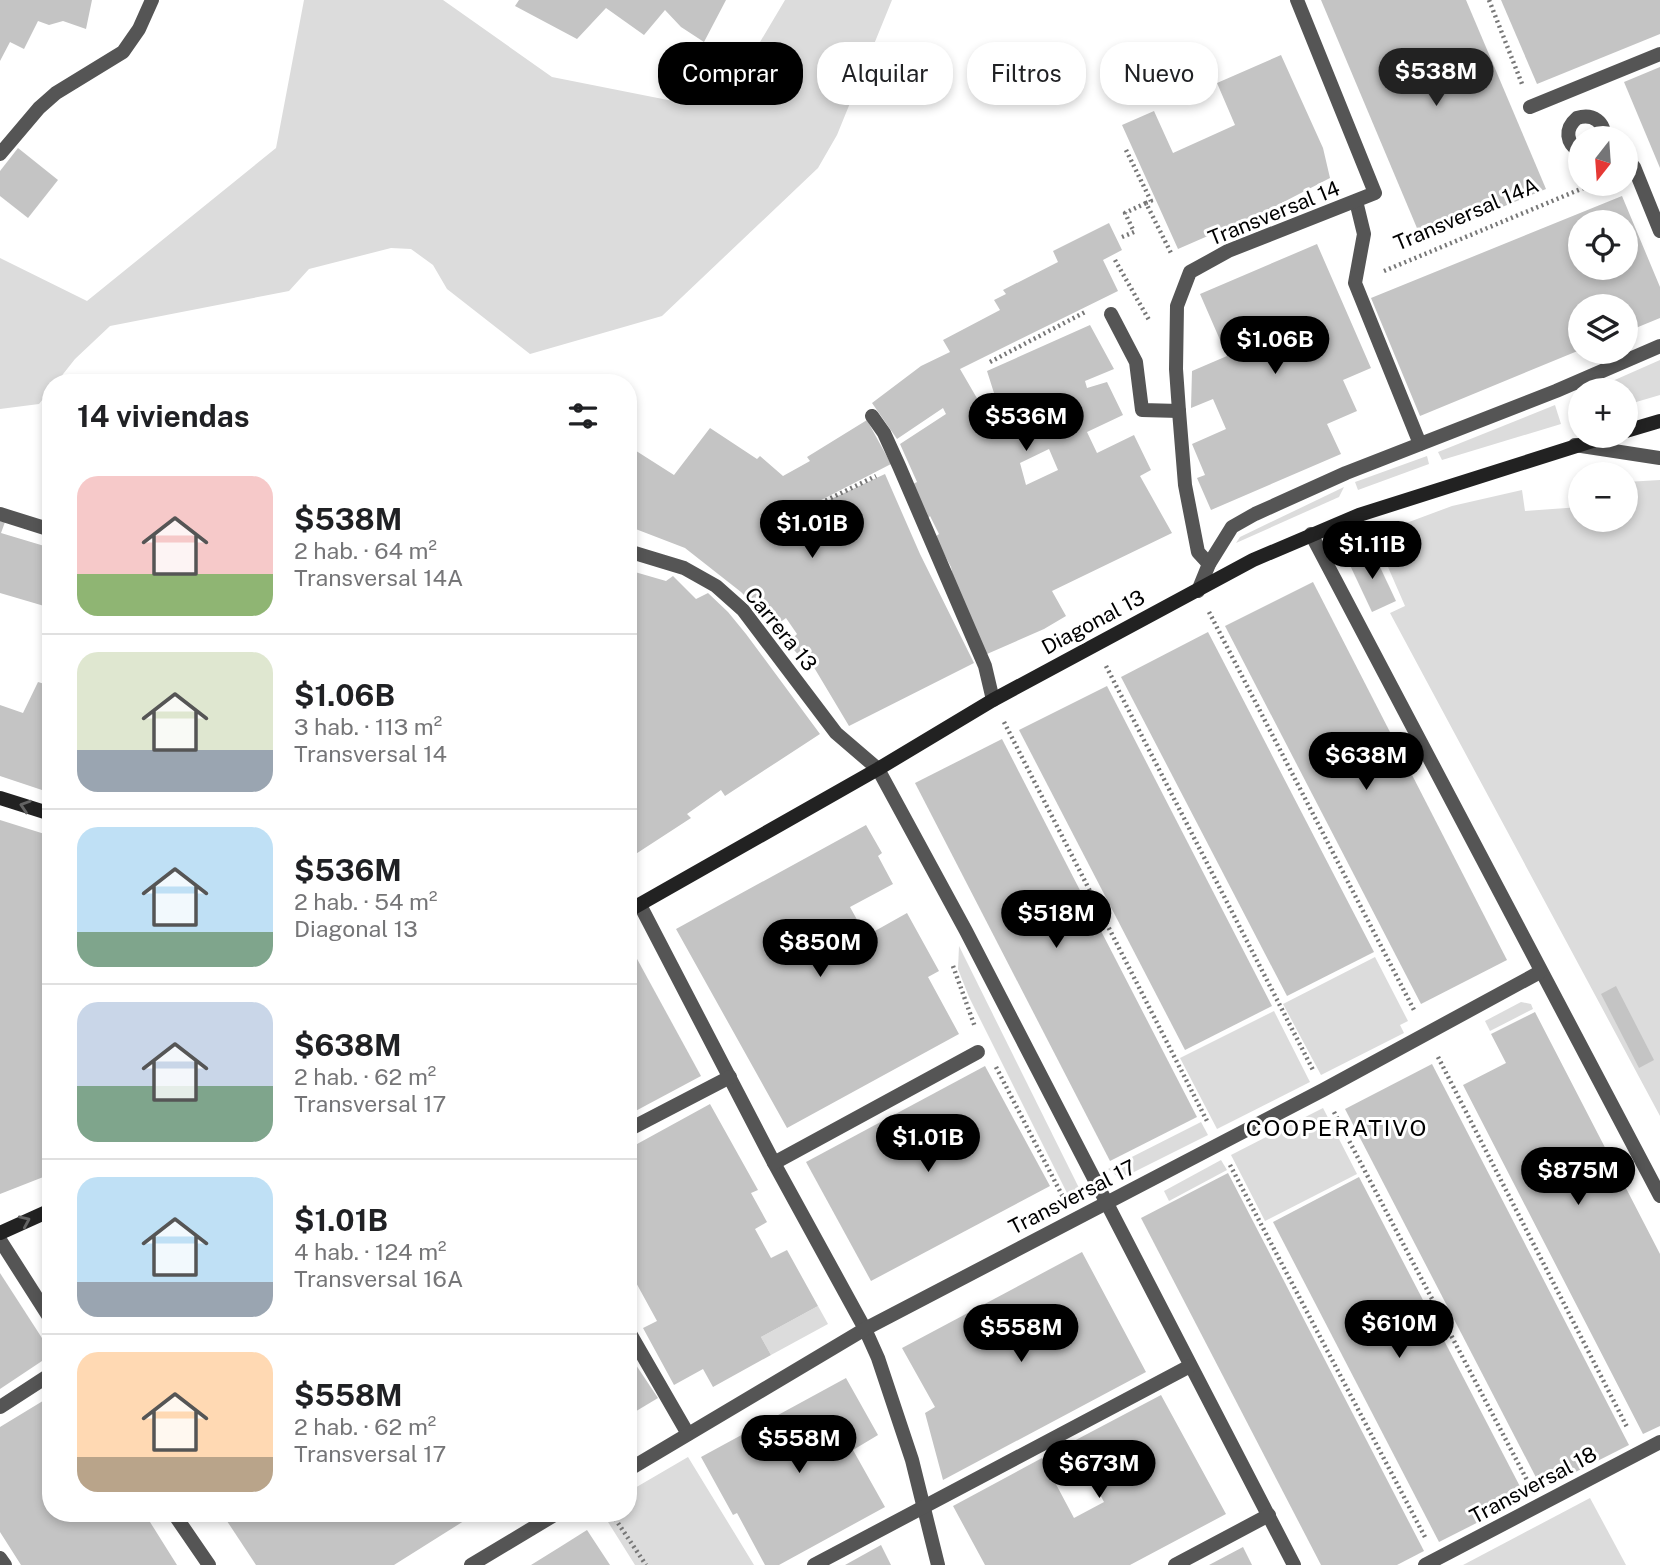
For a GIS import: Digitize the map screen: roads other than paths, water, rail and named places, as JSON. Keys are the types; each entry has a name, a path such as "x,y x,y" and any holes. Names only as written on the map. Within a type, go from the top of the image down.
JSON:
{"main road":[{"path":"1638,427 1660,421"},
{"name":"Diagonal 13","path":"637,906 993,700 1253,559 1311,534 1422,494 1568,447"},
{"path":"0,798 42,811"},
{"path":"0,1233 42,1214"}],"street":[{"path":"0,154 39,108 56,93 123,52 139,29 152,0"},
{"name":"Transversal 14","path":"1179,411 1177,306 1190,272 1228,251 1375,193 1297,0"},
{"path":"1530,107 1660,54"},
{"path":"1571,126 1577,118 1591,116 1601,126"},
{"path":"1638,177 1660,231"},
{"path":"1356,201 1364,234 1355,283 1420,444"},
{"path":"1111,314 1136,362 1142,410 1179,411 1185,485 1198,551 1209,564"},
{"path":"1198,591 1209,564 1232,527 1346,473 1556,391 1660,345"},
{"path":"872,416 884,433 899,466 985,666 993,700"},
{"path":"1594,448 1660,458"},
{"path":"0,514 42,527"},
{"path":"1311,534 1660,1196"},
{"name":"Carrera 13","path":"637,554 684,568 716,586 743,610 836,733 878,769"},
{"path":"878,769 966,931 1294,1565"},
{"path":"637,913 730,1077 865,1329 878,1358 912,1460 937,1565"},
{"name":"Transversal 17","path":"637,1465 865,1329 1323,1090 1540,972"},
{"path":"774,1163 982,1050"},
{"path":"637,1125 730,1077"},
{"path":"0,1240 42,1306"},
{"path":"637,1346 688,1434"},
{"path":"814,1565 1190,1366"},
{"path":"0,1408 42,1380"},
{"name":"Transversal 18","path":"1425,1565 1660,1442"},
{"path":"1175,1565 1269,1515"},
{"path":"179,1522 209,1565"},
{"path":"471,1565 540,1522"},
{"path":"0,1558 5,1565"}],"district":[{"name":"COOPERATIVO","path":"1337,1127"}]}
